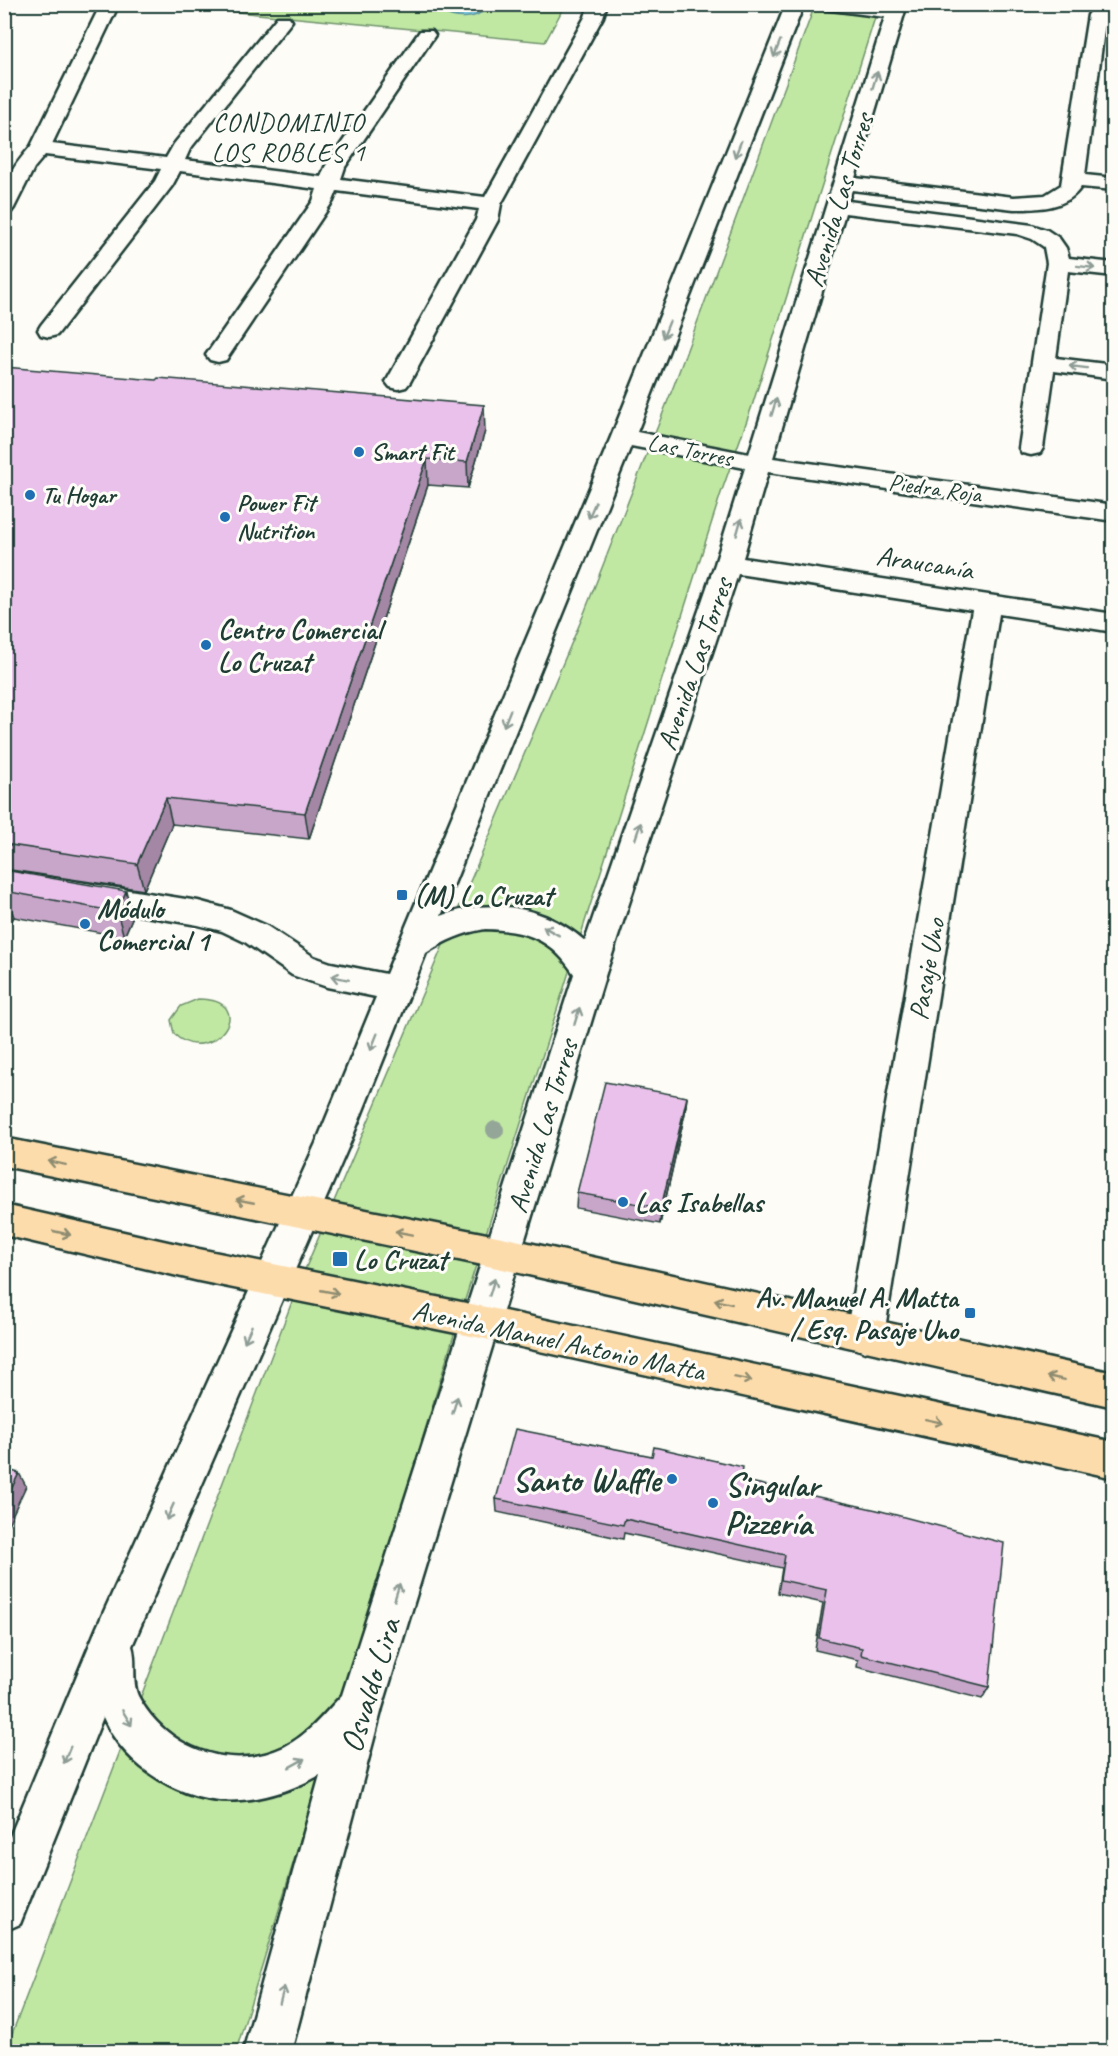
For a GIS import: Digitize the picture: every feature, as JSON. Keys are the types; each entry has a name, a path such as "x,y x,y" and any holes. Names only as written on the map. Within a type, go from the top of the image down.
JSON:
{"main road":[{"path":"4,1152 502,1253 1113,1390"},
{"name":"Avenida Manuel Antonio Matta","path":"4,1220 272,1280 481,1322 1113,1460"}],"street":[{"path":"4,208 25,166 40,148 110,4"},
{"path":"4,1908 112,1642 302,1212 415,945 623,437 795,4"},
{"path":"822,4 897,9"},
{"path":"398,382 487,220 491,204 597,8"},
{"name":"Avenida Las Torres","path":"481,1322 590,973 728,564 897,9"},
{"path":"49,330 165,182 181,148 283,21"},
{"path":"843,183 1027,203 1061,196 1072,186 1094,102 1101,27"},
{"path":"218,355 323,201 336,167 426,35"},
{"path":"40,148 491,204"},
{"path":"1074,180 1113,184"},
{"path":"836,206 1028,230 1047,238 1054,244 1058,250 1058,263 1030,448"},
{"path":"1058,263 1113,270"},
{"path":"1043,363 1113,372"},
{"name":"Las Torres","path":"623,437 757,463"},
{"name":"Piedra Roja","path":"757,463 1113,513"},
{"name":"Araucanía","path":"728,564 1113,623"},
{"name":"Pasaje Uno","path":"865,1335 987,603"},
{"path":"4,881 198,913 231,922 256,934 303,966 327,975 396,988"},
{"path":"415,945 429,934 453,923 475,918 512,918 540,925 559,936 574,948 590,973"},
{"name":"Osvaldo Lira","path":"267,2052 360,1708 481,1322"},
{"path":"112,1642 112,1676 120,1706 137,1734 152,1749 189,1772 231,1778 253,1777 286,1769 316,1752 341,1733 360,1708"}],"green space":[{"path":"166,5 565,5 545,42"},
{"path":"815,5 879,5 752,406 720,496 457,1325 236,2051 5,2052 298,1286 583,616 674,385"},
{"path":"198,999 217,1002 227,1010 229,1020 224,1030 215,1039 202,1044 188,1043 174,1034 171,1020 181,1006"}],"water":[{"path":"441,4 485,5 486,8 476,15 465,18 441,12"}],"building":[{"name":"Centro Comercial Lo Cruzat","path":"4,367 484,405 467,462 427,459 305,813 166,798 137,864 4,844"},
{"path":"4,870 126,891 117,912 4,892"},
{"path":"605,1082 687,1097 661,1208 577,1193"},
{"path":"515,1429 652,1456 654,1447 743,1467 741,1480 877,1510 1004,1543 989,1687 861,1655 862,1648 819,1638 827,1590 781,1580 785,1555 625,1519 623,1525 496,1499"},
{"path":"4,1469 19,1473 4,1504"}],"place":[{"name":"Smart Fit","path":"359,452"},
{"name":"Tu Hogar","path":"30,495"},
{"name":"Power Fit Nutrition","path":"225,517"},
{"name":"Centro Comercial Lo Cruzat","path":"206,645"},
{"name":"(M) Lo Cruzat","path":"402,895"},
{"name":"Módulo Comercial 1","path":"85,924"},
{"name":"Las Isabellas","path":"623,1202"},
{"name":"Lo Cruzat","path":"340,1259"},
{"name":"Av. Manuel A. Matta / Esq. Pasaje Uno","path":"970,1313"},
{"name":"Santo Waffle","path":"672,1479"},
{"name":"Singular Pizzería","path":"713,1503"}],"district":[{"name":"CONDOMINIO LOS ROBLES 1","path":"289,137"}]}
